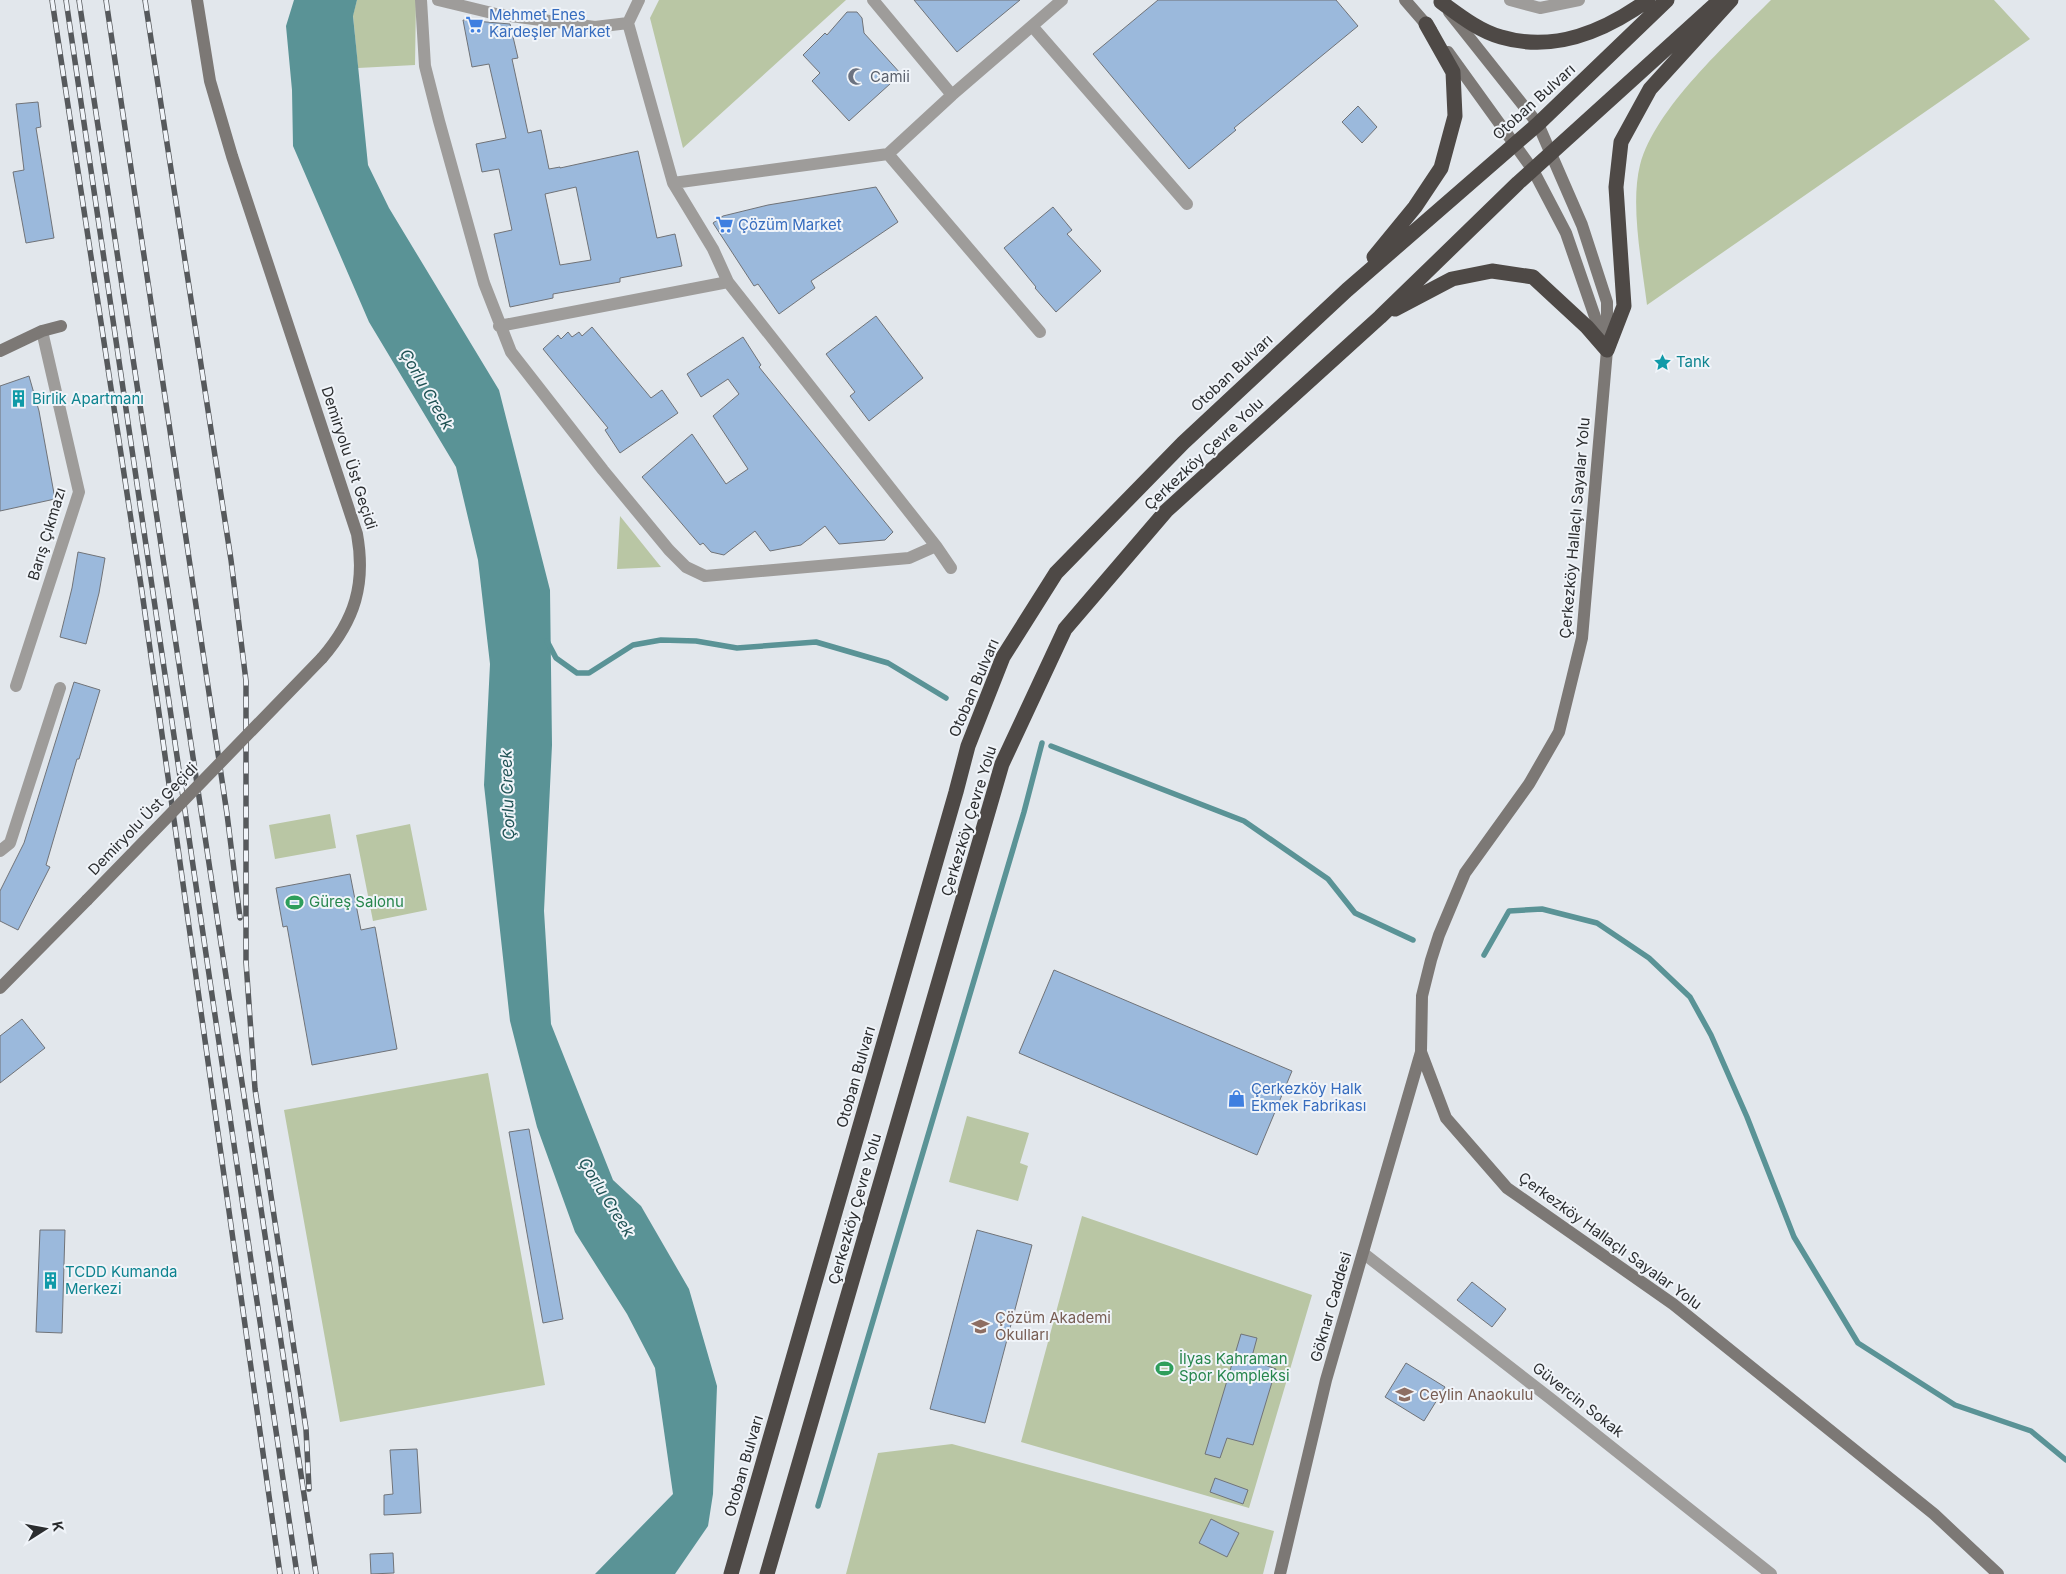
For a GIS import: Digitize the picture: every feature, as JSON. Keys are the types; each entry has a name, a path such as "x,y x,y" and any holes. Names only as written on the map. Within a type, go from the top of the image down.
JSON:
{"highway":[{"path":"1440,1 1468,21 1500,37 1531,42 1557,41 1582,36 1611,25 1648,0"},
{"name":"Otoban Bulvarı","path":"731,1574 968,746 1003,657 1056,573 1182,443 1347,290 1538,124 1667,0"},
{"path":"1533,170 1720,0"},
{"path":"1380,317 1452,279 1492,271 1533,278 1586,327 1607,350 1624,306 1616,187 1621,142 1650,88 1731,0"},
{"path":"1347,290 1415,207 1440,168 1455,116 1453,72 1426,24"},
{"name":"Çerkezköy Çevre Yolu","path":"767,1574 1002,764 1065,629 1166,511 1380,317 1533,170"}],"main road":[{"name":"Demiryolu Üst Geçidi","path":"0,988 322,658 339,638 353,611 358,596 361,553 357,534 235,166 210,81 197,0"},
{"path":"1405,0 1472,83 1533,170 1566,233 1607,350"},
{"name":"Çerkezköy Hallaçlı Sayalar Yolu","path":"1440,1 1538,124 1582,225 1607,302 1607,350 1582,638 1559,732 1529,784 1465,873 1439,936 1422,996 1421,1052 1446,1118 1507,1188 1673,1304 1934,1514 1998,1574"},
{"path":"0,351 42,331 60,326"},
{"name":"Göknar Caddesi","path":"1280,1574 1326,1380 1421,1052"}],"street":[{"path":"421,0 425,66 484,283 511,352 610,478 670,550 686,566 705,576 909,558 936,546"},
{"path":"438,0 496,14 595,27 628,23"},
{"path":"639,0 628,23 673,183 713,249 728,282 936,546 951,568"},
{"path":"873,0 952,94"},
{"path":"673,183 888,154 952,94 1062,0"},
{"path":"1510,0 1540,8 1578,0"},
{"path":"1032,26 1187,204"},
{"path":"888,154 1040,332"},
{"path":"500,326 728,282"},
{"name":"Barış Çıkmazı","path":"16,686 79,492 42,331"},
{"path":"0,851 10,843 60,688"},
{"name":"Güvercin Sokak","path":"1363,1253 1771,1574"}],"green space":[{"path":"357,0 416,0 415,65 358,68 353,15"},
{"path":"659,0 846,0 683,148 650,18"},
{"path":"1771,0 1994,0 2030,39 1647,305 1638,235 1636,198 1640,165 1648,143 1661,121 1695,77"},
{"path":"620,516 661,567 617,569"},
{"path":"330,814 336,848 275,859 269,825"},
{"path":"410,824 427,910 373,921 356,835"},
{"path":"488,1073 545,1385 340,1422 284,1110"},
{"path":"967,1116 1029,1133 1020,1163 1028,1166 1018,1201 949,1182"},
{"name":"İlyas Kahraman Spor Kompleksi","path":"1082,1216 1312,1295 1249,1508 1021,1442"},
{"path":"952,1444 1274,1531 1263,1574 846,1574 878,1453"}],"water":[{"name":"Çorlu Creek","path":"294,0 357,0 353,16 368,165 389,208 499,390 550,590 552,745 544,911 551,1024 613,1180 641,1206 689,1289 717,1386 713,1494 708,1526 675,1574 595,1574 673,1494 655,1368 627,1314 575,1232 537,1127 510,1021 484,785 490,664 478,560 456,467 369,322 293,146 292,90 286,26"}],"building":[{"path":"914,0 1020,0 957,52"},
{"path":"1158,0 1336,0 1358,26 1234,128 1236,130 1189,169 1093,54"},
{"name":"Camii","path":"847,12 857,12 862,18 864,33 901,74 849,121 812,81 820,73 803,55 825,33 827,35"},
{"path":"463,20 510,24 518,58 512,59 528,133 541,130 549,169 638,151 657,238 675,234 682,266 620,278 620,282 553,294 553,298 510,307 494,234 512,230 499,169 482,172 476,144 506,138 489,64 472,67","holes":["576,187 591,260 560,265 545,194"]},
{"path":"38,102 41,127 36,128 54,238 26,243 13,172 24,170 16,104"},
{"path":"1358,106 1377,127 1362,143 1342,122"},
{"path":"876,187 898,222 811,281 815,288 779,314 758,284 754,286 713,223 723,216 768,205"},
{"path":"1053,207 1072,230 1067,234 1101,271 1056,312 1004,248"},
{"path":"876,316 923,378 869,421 850,396 855,392 826,354"},
{"path":"592,327 651,398 662,390 678,413 620,453 605,430 608,428 543,349 558,335 561,339 568,332 572,337 579,332 582,336"},
{"path":"743,337 761,365 759,367 893,532 885,540 839,544 825,526 801,545 770,551 755,531 724,555 711,552 703,543 700,545 642,477 692,434 726,484 748,469 713,416 739,394 728,379 701,397 687,374"},
{"path":"29,376 39,411 55,499 0,511 0,386"},
{"path":"78,552 105,558 99,593 86,644 60,637 72,588"},
{"path":"74,682 100,690 79,759 77,759 46,865 50,867 18,930 0,921 0,891 24,843"},
{"path":"350,874 361,930 375,927 397,1049 312,1065 287,926 283,927 276,888"},
{"path":"1054,970 1292,1071 1257,1155 1019,1053"},
{"path":"22,1019 45,1048 0,1083 0,1036"},
{"path":"529,1129 563,1319 543,1323 509,1132"},
{"name":"TCDD Kumanda Merkezi","path":"40,1230 65,1230 62,1333 36,1332"},
{"name":"Çözüm Akademi Okulları","path":"977,1230 1032,1245 985,1423 930,1409"},
{"path":"1472,1282 1506,1309 1492,1327 1457,1300"},
{"path":"1241,1334 1257,1338 1251,1360 1276,1369 1253,1445 1227,1438 1220,1458 1205,1454"},
{"path":"1406,1363 1445,1387 1424,1421 1385,1397"},
{"path":"417,1449 421,1513 384,1515 384,1495 393,1494 390,1450"},
{"path":"1215,1478 1248,1490 1243,1504 1210,1492"},
{"path":"1211,1519 1239,1533 1227,1557 1199,1543"},
{"path":"393,1553 394,1573 371,1574 370,1554"}],"waterway":[{"path":"547,641 556,658 577,673 589,673 633,645 661,640 696,641 737,648 816,642 888,663 946,698"},
{"path":"818,1506 1024,812 1042,743"},
{"path":"1051,746 1244,821 1328,879 1355,913 1413,940"},
{"path":"1484,955 1509,911 1542,909 1597,923 1649,958 1690,997 1711,1035 1747,1117 1794,1237 1858,1343 1955,1405 2031,1431 2066,1460"}],"railway":[{"path":"52,0 142,592 280,1574"},
{"path":"66,0 297,1574"},
{"path":"79,0 316,1574"},
{"path":"106,0 227,814 240,918"},
{"path":"145,0 231,560 246,681 246,962 255,1089 306,1429 309,1489"}],"place":[{"name":"Mehmet Enes Kardeşler Market","path":"475,24"},
{"name":"Camii","path":"856,77"},
{"name":"Çözüm Market","path":"724,225"},
{"name":"Tank","path":"1662,362"},
{"name":"Birlik Apartmanı","path":"18,399"},
{"name":"Güreş Salonu","path":"295,902"},
{"name":"Çerkezköy Halk Ekmek Fabrikası","path":"1237,1098"},
{"name":"TCDD Kumanda Merkezi","path":"51,1281"},
{"name":"Çözüm Akademi Okulları","path":"981,1327"},
{"name":"İlyas Kahraman Spor Kompleksi","path":"1165,1368"},
{"name":"Ceylin Anaokulu","path":"1405,1395"}]}
